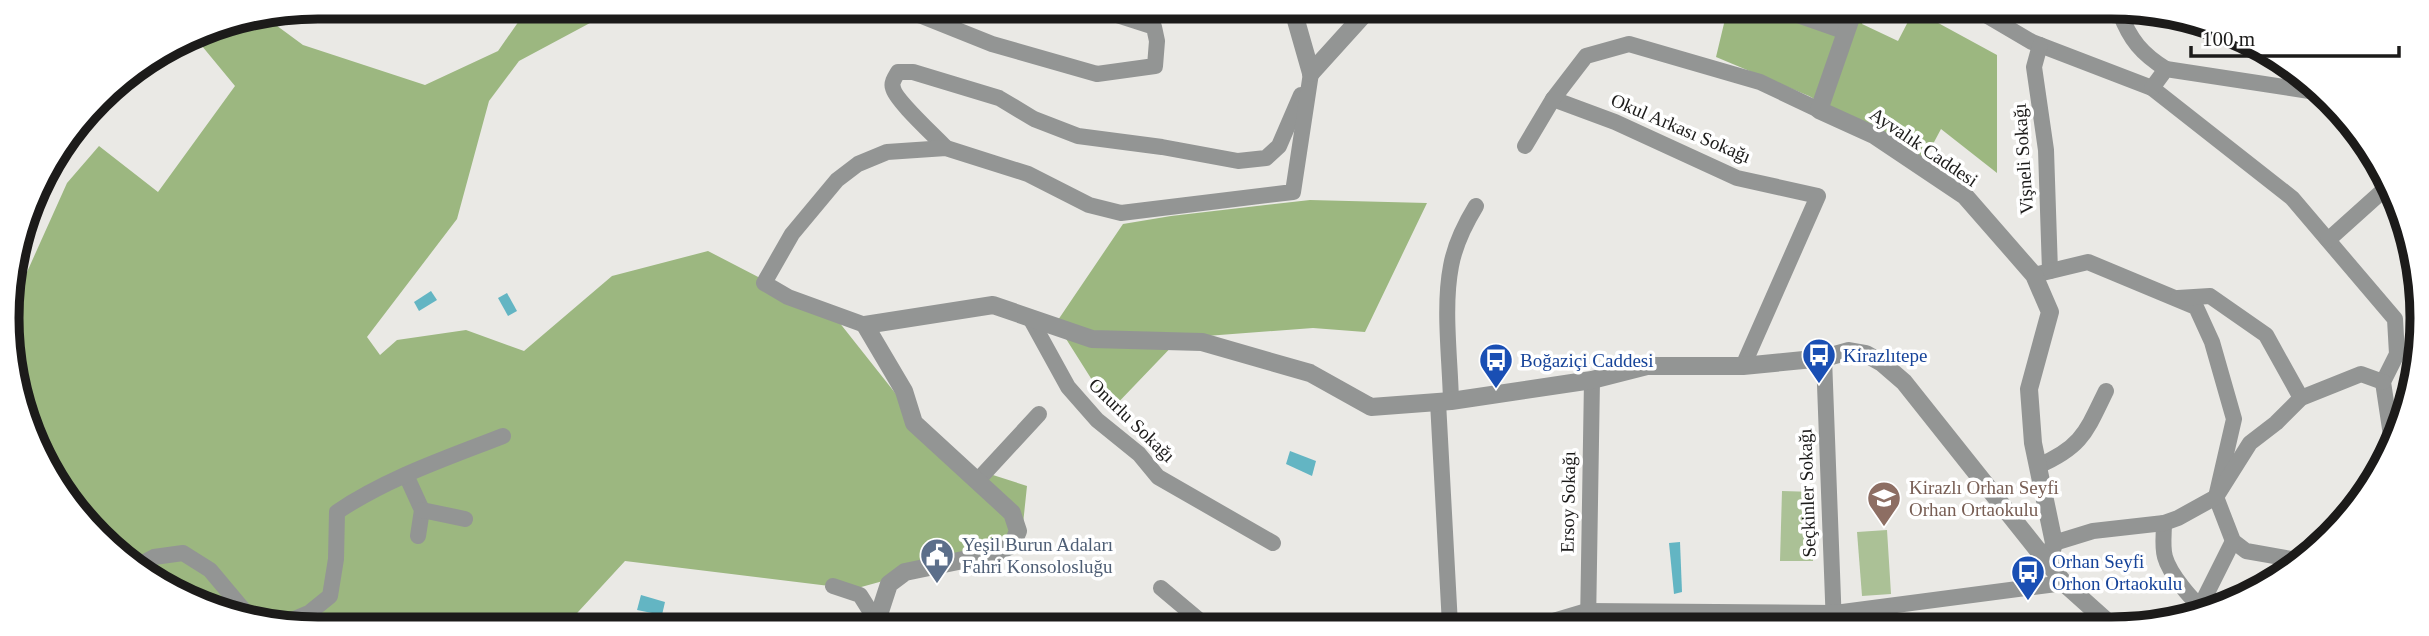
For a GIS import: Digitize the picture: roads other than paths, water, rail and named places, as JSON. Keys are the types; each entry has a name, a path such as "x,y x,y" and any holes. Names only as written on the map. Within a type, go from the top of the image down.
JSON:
{"street":[{"path":"930,19 992,44 1097,74 1155,66 1157,41 1154,27 1129,19"},
{"path":"1296,19 1311,73 1293,192 1121,213 1089,205 1028,174 946,148 887,152 858,164 837,180 792,234 764,283 788,297 865,325 993,305 1091,338 1202,342 1310,373 1371,407 1445,402 1592,380 1647,366 1743,366 1824,358 1849,351 1867,355 1882,363 1904,382 2064,583 2102,617"},
{"path":"946,148 898,98 892,88 898,72 913,72 999,98 1034,119 1078,136 1238,161 1266,158 1279,146 1311,73 1360,19"},
{"path":"1809,19 1846,32"},
{"path":"1525,146 1553,99 1586,56 1629,44 1760,82 1819,110 1851,19"},
{"path":"1994,19 2040,45 2152,88 2292,198 2395,319 2397,354 2383,382 2390,426"},
{"path":"2123,20 2144,55 2166,69 2305,90"},
{"name":"Vişneli Sokağı","path":"2040,45 2034,67 2046,150 2042,273"},
{"path":"2152,88 2166,69"},
{"name":"Okul Arkası Sokağı","path":"1553,99 1615,122 1737,178 1818,196 1743,366"},
{"name":"Ayvalık Caddesi","path":"1819,110 1874,135 1965,197 2042,273 2050,312 2029,389 2033,443 2054,544 2048,564"},
{"path":"2328,240 2382,192"},
{"path":"1450,617 1445,402 1448,287 1451,264 1461,233 1476,206"},
{"path":"2042,273 2088,262 2196,307 2212,342 2234,419 2216,497 2233,541 2246,551 2288,558"},
{"path":"2174,298 2210,296 2266,335 2301,398"},
{"name":"Onurlu Sokağı","path":"1030,317 1068,387 1097,420 1139,454 1158,477 1273,543"},
{"path":"865,325 904,391 914,424 1012,513 1018,530 1012,545 992,554 905,572 889,584 882,617"},
{"name":"Seçkinler Sokağı","path":"1824,358 1834,617"},
{"path":"2054,544 2093,531 2164,523 2216,497 2250,443 2276,423 2301,398 2361,374 2383,382"},
{"name":"Ersoy Sokağı","path":"1588,617 1592,380"},
{"path":"2038,466 2062,456 2079,441 2106,391"},
{"path":"978,480 1039,414"},
{"path":"301,616 330,596 336,559 337,512 356,499 406,475 503,436"},
{"path":"406,475 422,510 418,536"},
{"path":"422,510 465,519"},
{"path":"2164,523 2165,558 2179,583 2199,604"},
{"path":"2206,601 2233,541"},
{"path":"145,561 154,556 183,553 210,570 241,607"},
{"path":"1847,617 2064,583"},
{"path":"833,586 860,596 876,617"},
{"path":"1161,588 1195,617"}],"water":[{"path":"431,291 437,300 419,311 414,302"},
{"path":"507,293 517,311 508,316 498,298"},
{"path":"1290,451 1316,461 1312,476 1286,464"},
{"path":"1680,542 1682,592 1674,594 1669,543"},
{"path":"641,595 665,602 662,615 637,610"}],"place":[{"name":"Kirazlıtepe","path":"1819,385"},
{"name":"Boğaziçi Caddesi","path":"1496,390"},
{"name":"Kirazlı Orhan Seyfi Orhan Ortaokulu","path":"1884,528"},
{"name":"Yeşil Burun Adaları Fahri Konsolosluğu","path":"937,585"},
{"name":"Orhan Seyfi Orhon Ortaokulu","path":"2028,602"}]}
